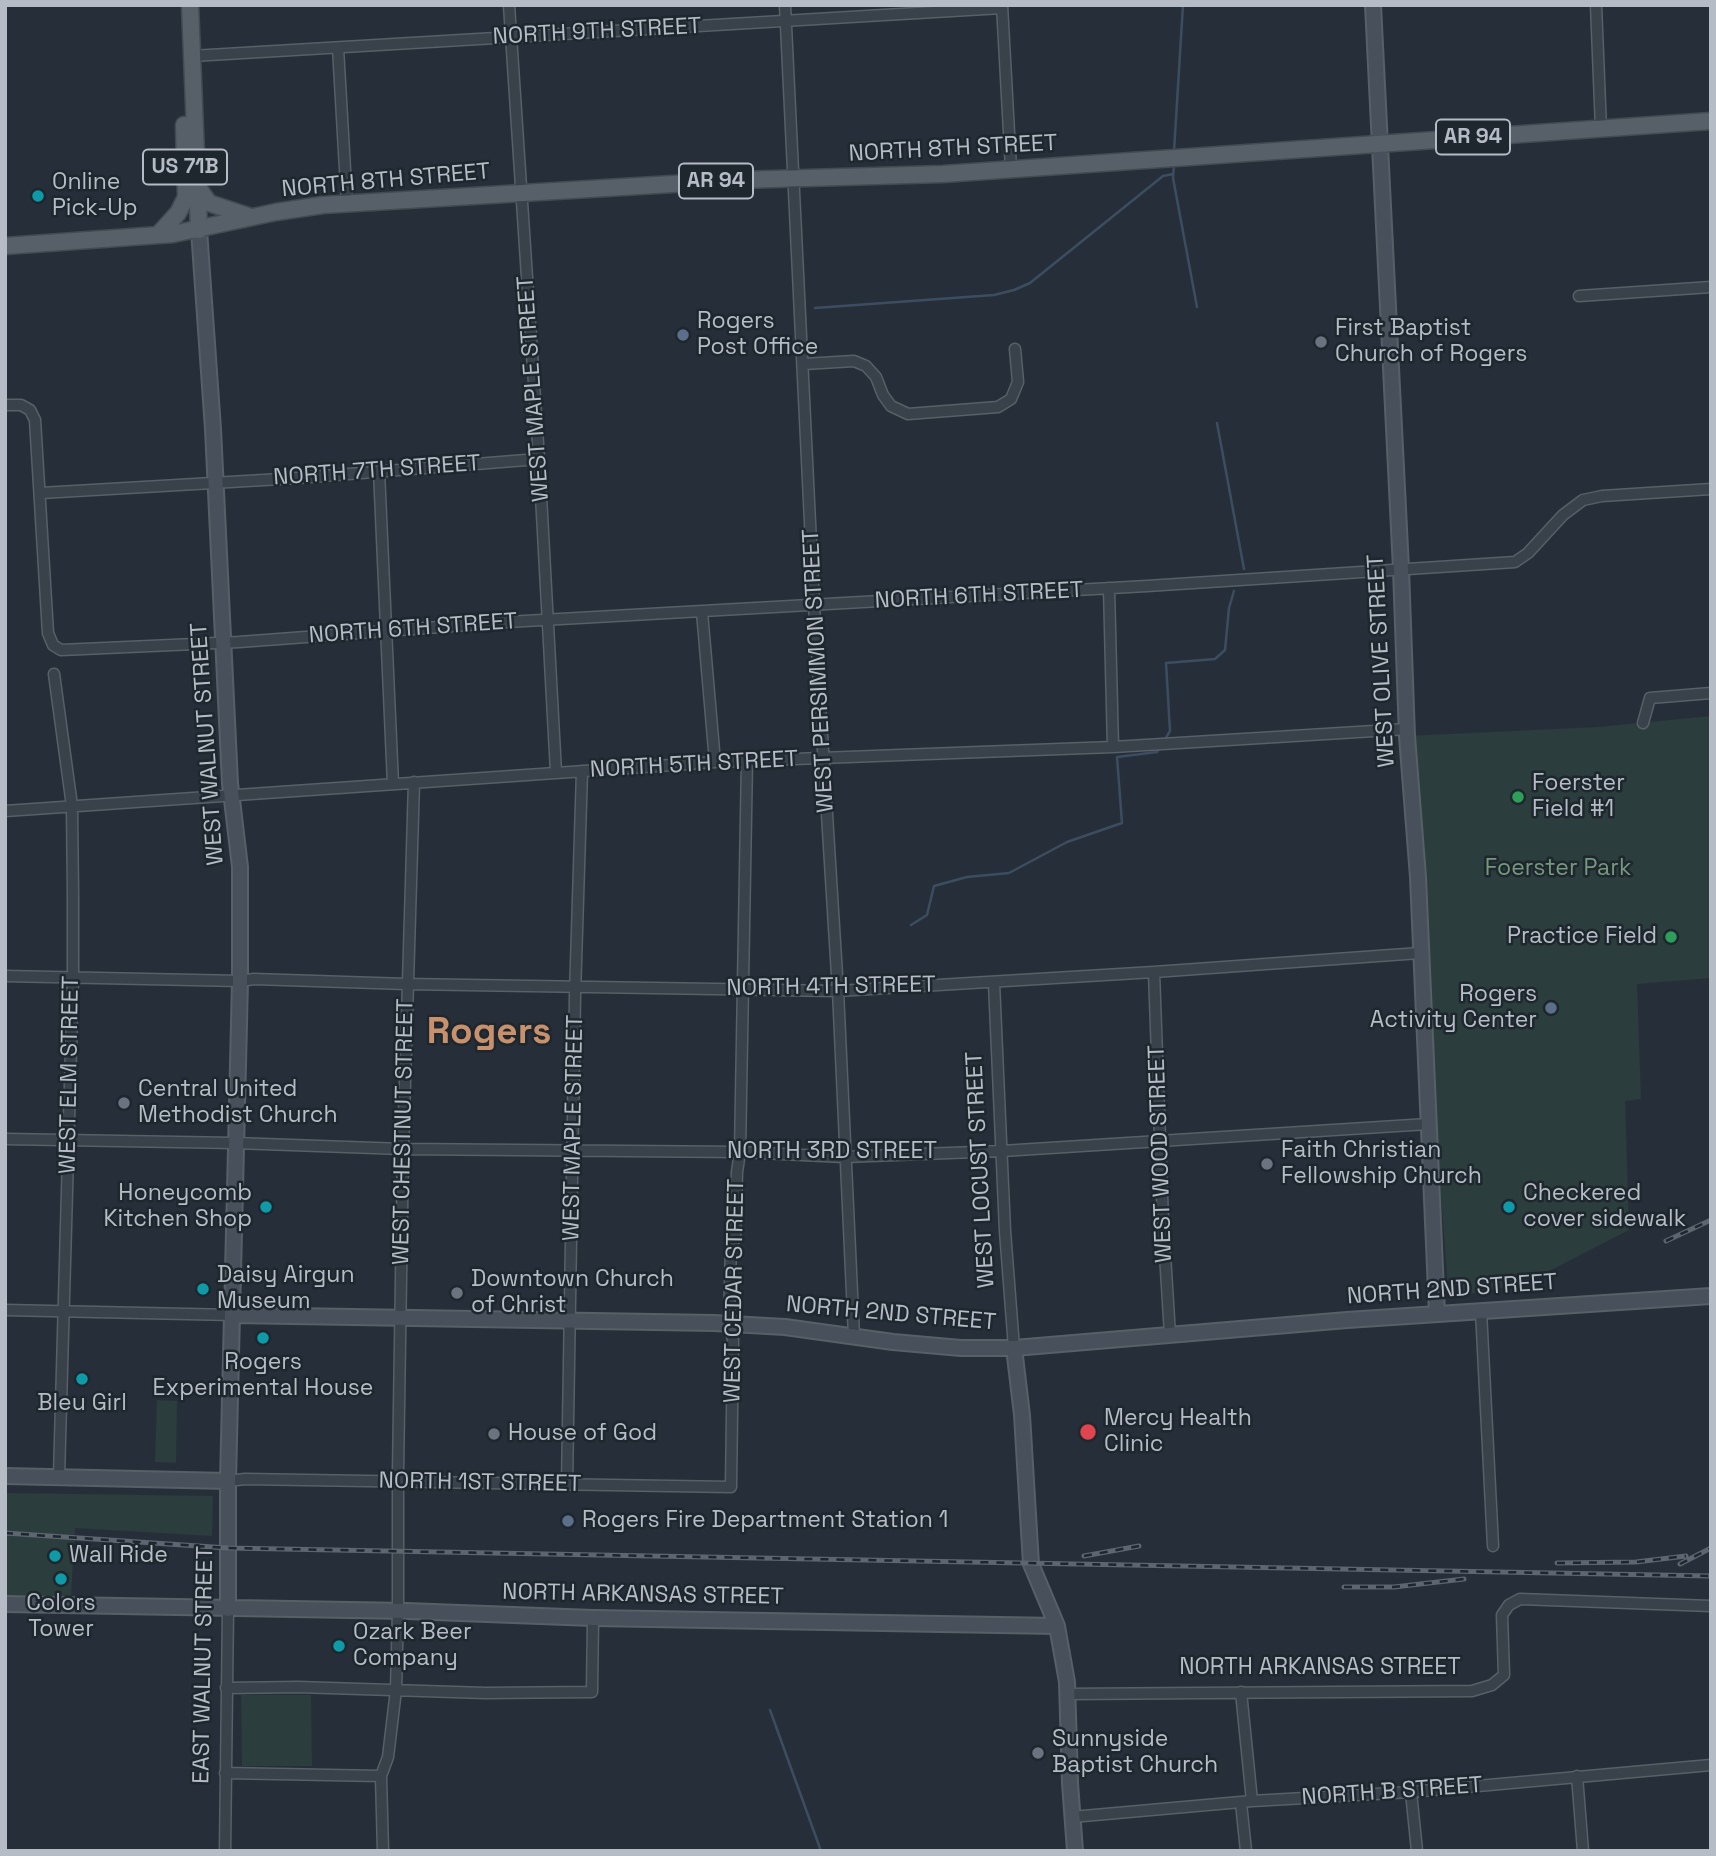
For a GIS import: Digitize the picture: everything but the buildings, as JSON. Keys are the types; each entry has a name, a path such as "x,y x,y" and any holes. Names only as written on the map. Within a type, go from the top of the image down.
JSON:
{"main road":[{"name":"WEST WALNUT STREET","path":"190,5 199,230 216,483 232,796 240,867 240,981 228,1481"},
{"name":"WEST OLIVE STREET","path":"1373,5 1407,729 1418,877 1437,1314"},
{"name":"US 71B","path":"158,235 178,213 186,197 184,124 193,90"},
{"name":"NORTH 8TH STREET","path":"5,246 199,230 276,212 347,204 520,192 943,174 1711,121"},
{"name":"AR 94","path":"197,187 209,204 253,218"},
{"name":"NORTH 2ND STREET","path":"233,1315 729,1324 785,1327 961,1348 1014,1348 1437,1314 1711,1296"},
{"name":"WEST LOCUST STREET","path":"1014,1348 1031,1564 1057,1626 1064,1655 1075,1851"},
{"path":"5,1476 228,1481"},
{"name":"EAST WALNUT STREET","path":"228,1481 228,1609"},
{"name":"NORTH ARKANSAS STREET","path":"5,1604 1057,1626"}],"street":[{"name":"WEST MAPLE STREET","path":"509,5 539,459 556,772"},
{"name":"WEST PERSIMMON STREET","path":"785,5 814,605 838,991 854,1336"},
{"path":"1596,5 1601,129"},
{"name":"NORTH 9TH STREET","path":"192,56 1002,7"},
{"path":"1002,7 1011,169"},
{"path":"338,48 347,204"},
{"path":"1579,296 1711,287"},
{"path":"804,364 854,361 866,366 876,377 891,406 908,414 998,407 1011,400 1018,382 1015,349"},
{"path":"5,405 21,405 30,410 35,420 41,493"},
{"name":"NORTH 7TH STREET","path":"41,493 539,459"},
{"path":"379,471 393,783"},
{"name":"NORTH 6TH STREET","path":"41,493 48,633 53,645 61,650 1515,562 1528,553 1563,515 1583,500 1602,496 1711,489"},
{"path":"1109,588 1113,747"},
{"path":"702,612 715,762"},
{"name":"WEST ELM STREET","path":"54,674 72,806 73,978 59,1476"},
{"path":"1643,723 1650,698 1711,692"},
{"name":"NORTH 5TH STREET","path":"5,811 747,760 1113,747 1407,729"},
{"name":"WEST CEDAR STREET","path":"731,1487 733,1340 729,1324 740,1152 747,760"},
{"name":"WEST MAPLE STREET","path":"567,1485 582,771"},
{"name":"WEST CHESTNUT STREET","path":"383,1851 381,1776 388,1757 396,1690 406,984 414,782"},
{"name":"NORTH 4TH STREET","path":"5,976 838,991 994,983 1420,953"},
{"name":"WEST WOOD STREET","path":"1154,972 1170,1335"},
{"name":"WEST LOCUST STREET","path":"994,983 1005,1231 1014,1348"},
{"name":"NORTH 3RD STREET","path":"5,1139 403,1149 740,1152 844,1157 1002,1151 1428,1124"},
{"path":"5,1310 233,1315"},
{"path":"1481,1311 1493,1546"},
{"name":"NORTH 1ST STREET","path":"228,1481 245,1479 731,1487"},
{"name":"NORTH ARKANSAS STREET","path":"1067,1694 1472,1691 1492,1685 1504,1675 1502,1615 1509,1605 1520,1599 1711,1606"},
{"name":"EAST WALNUT STREET","path":"225,1851 228,1609"},
{"path":"226,1688 298,1687 485,1693 592,1692 593,1618"},
{"path":"1241,1692 1247,1802 1246,1851"},
{"name":"NORTH B STREET","path":"1072,1816 1411,1792 1711,1765"},
{"path":"225,1773 381,1776"},
{"path":"1577,1776 1583,1851"},
{"path":"1411,1792 1417,1851"}],"green space":[{"name":"Foerster Park","path":"1711,716 1711,978 1637,984 1641,1099 1625,1101 1629,1230 1524,1284 1459,1296 1448,1289 1407,736 1598,727"},
{"path":"157,1400 177,1401 176,1463 155,1462"},
{"path":"5,1493 213,1496 212,1536 75,1528 71,1596 5,1595"},
{"path":"241,1695 311,1695 312,1766 242,1766"}],"waterway":[{"path":"1174,151 1183,5"},
{"path":"1174,165 1173,178 1197,307"},
{"path":"815,308 994,295 1014,290 1030,283 1163,176 1173,174"},
{"path":"1217,423 1244,569"},
{"path":"1164,741 1170,731 1166,663 1215,659 1225,650 1229,608 1234,591"},
{"path":"911,925 927,915 934,886 967,877 1009,873 1067,842 1122,823 1117,757 1157,752 1160,747"},
{"path":"770,1710 821,1851"}],"railway":[{"path":"1666,1241 1711,1220"},
{"path":"5,1533 228,1548 1711,1576"},
{"path":"1084,1556 1139,1546"},
{"path":"1680,1564 1711,1548"},
{"path":"1557,1563 1636,1562 1686,1556"},
{"path":"1344,1587 1394,1587 1464,1579"}],"place":[{"name":"Online Pick-Up","path":"38,196"},
{"name":"Rogers Post Office","path":"683,335"},
{"name":"First Baptist Church of Rogers","path":"1321,342"},
{"name":"Foerster Field #1","path":"1518,797"},
{"name":"Practice Field","path":"1671,937"},
{"name":"Rogers Activity Center","path":"1551,1008"},
{"name":"Central United Methodist Church","path":"124,1103"},
{"name":"Faith Christian Fellowship Church","path":"1267,1164"},
{"name":"Honeycomb Kitchen Shop","path":"266,1207"},
{"name":"Checkered cover sidewalk","path":"1509,1207"},
{"name":"Daisy Airgun Museum","path":"203,1289"},
{"name":"Downtown Church of Christ","path":"457,1293"},
{"name":"Rogers Experimental House","path":"263,1338"},
{"name":"Bleu Girl","path":"82,1379"},
{"name":"Mercy Health Clinic","path":"1088,1432"},
{"name":"House of God","path":"494,1434"},
{"name":"Rogers Fire Department Station 1","path":"568,1521"},
{"name":"Wall Ride","path":"55,1556"},
{"name":"Colors Tower","path":"61,1579"},
{"name":"Ozark Beer Company","path":"339,1646"},
{"name":"Sunnyside Baptist Church","path":"1038,1753"}],"district":[{"name":"Rogers","path":"489,1033"}]}
